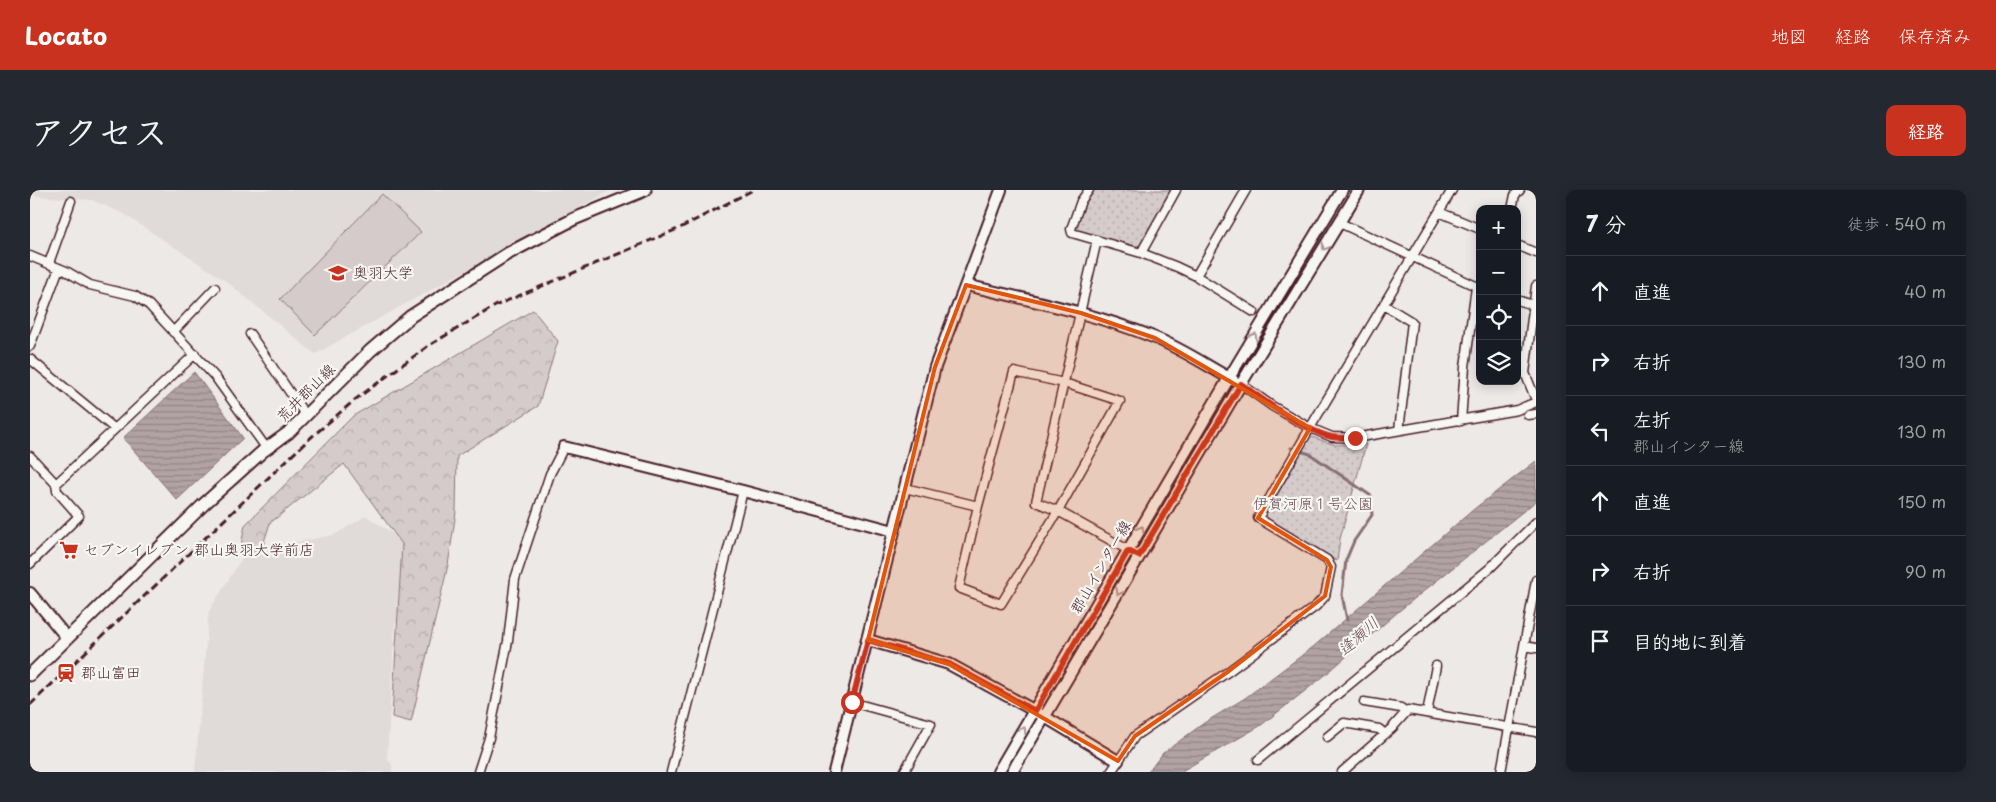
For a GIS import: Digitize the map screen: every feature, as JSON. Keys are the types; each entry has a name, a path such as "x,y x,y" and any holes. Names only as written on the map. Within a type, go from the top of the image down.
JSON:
{"main road":[{"name":"荒井郡山線","path":"30,675 204,504 288,433 370,351 411,316 442,294 507,254 574,219 645,190"}],"street":[{"path":"834,772 935,367 1001,190"},
{"path":"1089,190 1081,201 1071,231 1076,235 1141,253 1171,264 1196,276 1254,312"},
{"path":"1141,253 1176,190"},
{"path":"1196,276 1246,190"},
{"name":"郡山インター線","path":"998,772 1229,378 1342,190"},
{"path":"1012,772 1241,384 1359,190"},
{"path":"1111,772 1135,736 1229,671 1316,606 1325,596 1331,567 1327,560 1258,518 1452,190"},
{"path":"1513,205 1515,195 1520,190"},
{"path":"49,264 71,200"},
{"path":"1439,212 1476,227"},
{"path":"1340,222 1476,286"},
{"path":"1097,240 1036,502 1058,511 1139,556"},
{"path":"1521,247 1536,253"},
{"path":"30,256 59,268 90,285 126,293 142,300 154,310 216,378 267,449"},
{"path":"30,346 59,268"},
{"path":"966,284 1080,313 1155,338 1241,384 1272,406 1310,428 1324,435 1340,438 1367,436 1461,421 1517,410 1536,401 1525,373 1536,286"},
{"path":"173,332 215,288"},
{"path":"1461,421 1465,367 1477,295"},
{"path":"1521,301 1533,305"},
{"path":"1384,305 1412,322 1399,430"},
{"path":"250,334 306,416"},
{"path":"56,484 195,354"},
{"path":"30,359 115,430"},
{"path":"1014,372 1064,383 1120,401 1058,511 1002,604 959,588 978,506 1014,372"},
{"path":"478,772 489,738 508,641 515,579 550,474 564,447 743,490 894,531"},
{"path":"30,456 56,484 57,490 79,516 30,564"},
{"path":"905,488 978,506"},
{"path":"671,772 743,490"},
{"path":"1258,760 1490,568 1536,522"},
{"path":"1501,772 1536,580"},
{"path":"30,593 67,638"},
{"path":"868,640 949,664 1035,711 1118,761"},
{"path":"1524,646 1536,648"},
{"path":"1427,713 1436,666"},
{"path":"852,702 931,724 904,772"},
{"path":"1364,702 1403,708 1406,712"},
{"path":"1342,772 1398,723 1406,712 1413,710 1536,732"},
{"path":"1326,737 1344,723 1379,729 1385,734"}],"highlighted area":[{"path":"966,285 1081,313 1155,338 1310,428 1258,518 1327,560 1331,567 1325,596 1229,671 1135,736 1118,761 949,664 868,640 935,367"}],"shaded area":[{"name":"奥羽大学","path":"32,190 611,190 315,354 226,281 124,214 92,200 35,196"},
{"path":"366,516 406,542 401,623 395,623 387,758 392,765 392,772 195,772 209,611 246,552 334,535"}],"green space":[{"path":"1094,190 1174,190 1141,245 1136,246 1077,232 1075,227 1085,203"},
{"path":"382,194 421,232 315,335 280,299"},
{"path":"533,310 558,341 538,406 457,456 456,512 448,565 411,722 392,717 402,544 344,464 270,523 261,551 240,551 245,525 353,416"},
{"name":"伊賀河原１号公園","path":"1309,436 1335,445 1366,444 1340,539 1337,561 1262,517"}],"water":[{"path":"194,372 243,438 177,500 123,438"},
{"name":"逢瀬川","path":"1536,461 1536,501 1399,611 1324,676 1260,726 1180,772 1148,772 1163,753 1204,723 1245,698 1313,647 1474,509"}],"waterway":[{"path":"1291,448 1310,454 1371,496 1372,515 1354,541 1346,560 1342,595 1347,620"}],"railway":[{"path":"30,705 308,440 356,399 428,346 497,305 680,228 753,190"}],"place":[{"name":"奥羽大学","path":"338,273"},
{"name":"セブンイレブン 郡山奥羽大学前店","path":"69,550"},
{"name":"郡山富田","path":"66,673"}],"route":[{"path":"852,702 868,640 949,664 1035,711 1128,551 1139,556 1241,384 1272,406 1317,432 1332,437 1355,438"}]}
